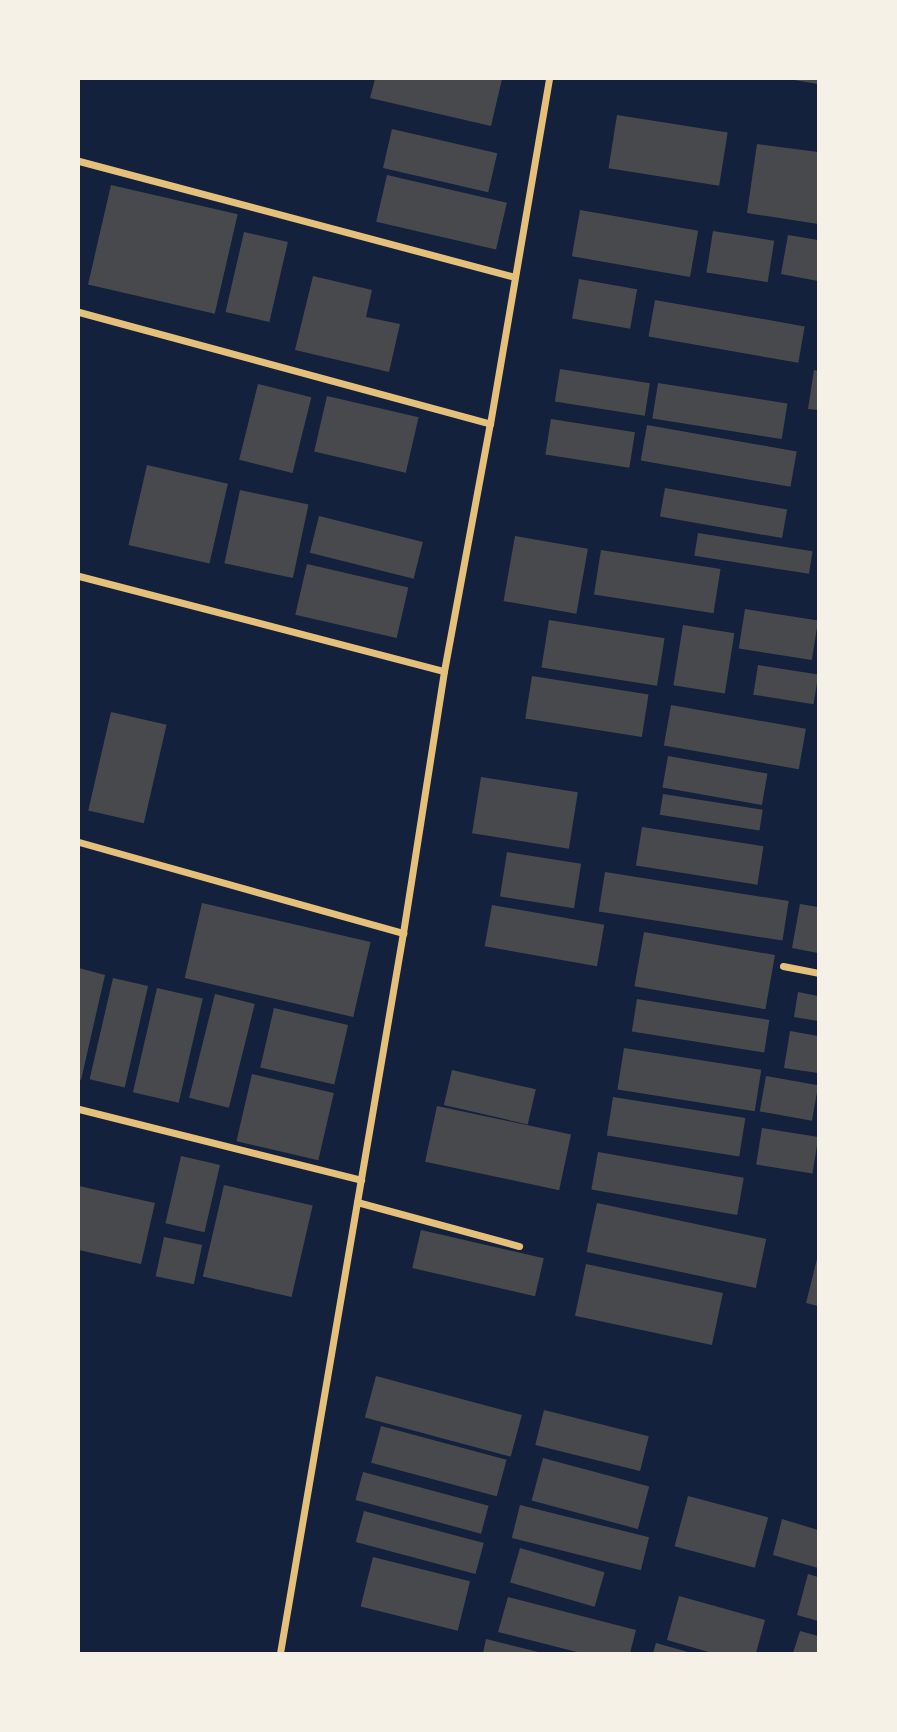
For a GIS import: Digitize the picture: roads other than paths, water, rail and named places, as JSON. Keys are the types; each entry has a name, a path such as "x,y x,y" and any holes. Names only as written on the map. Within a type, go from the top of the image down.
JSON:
{"street":[{"path":"280,1653 403,933 444,671 490,424 549,79"},
{"path":"79,161 515,277"},
{"path":"79,313 490,424"},
{"path":"79,576 444,671"},
{"path":"79,842 403,933"},
{"path":"783,966 818,972"},
{"path":"79,1109 361,1180"},
{"path":"357,1202 519,1246"}]}
